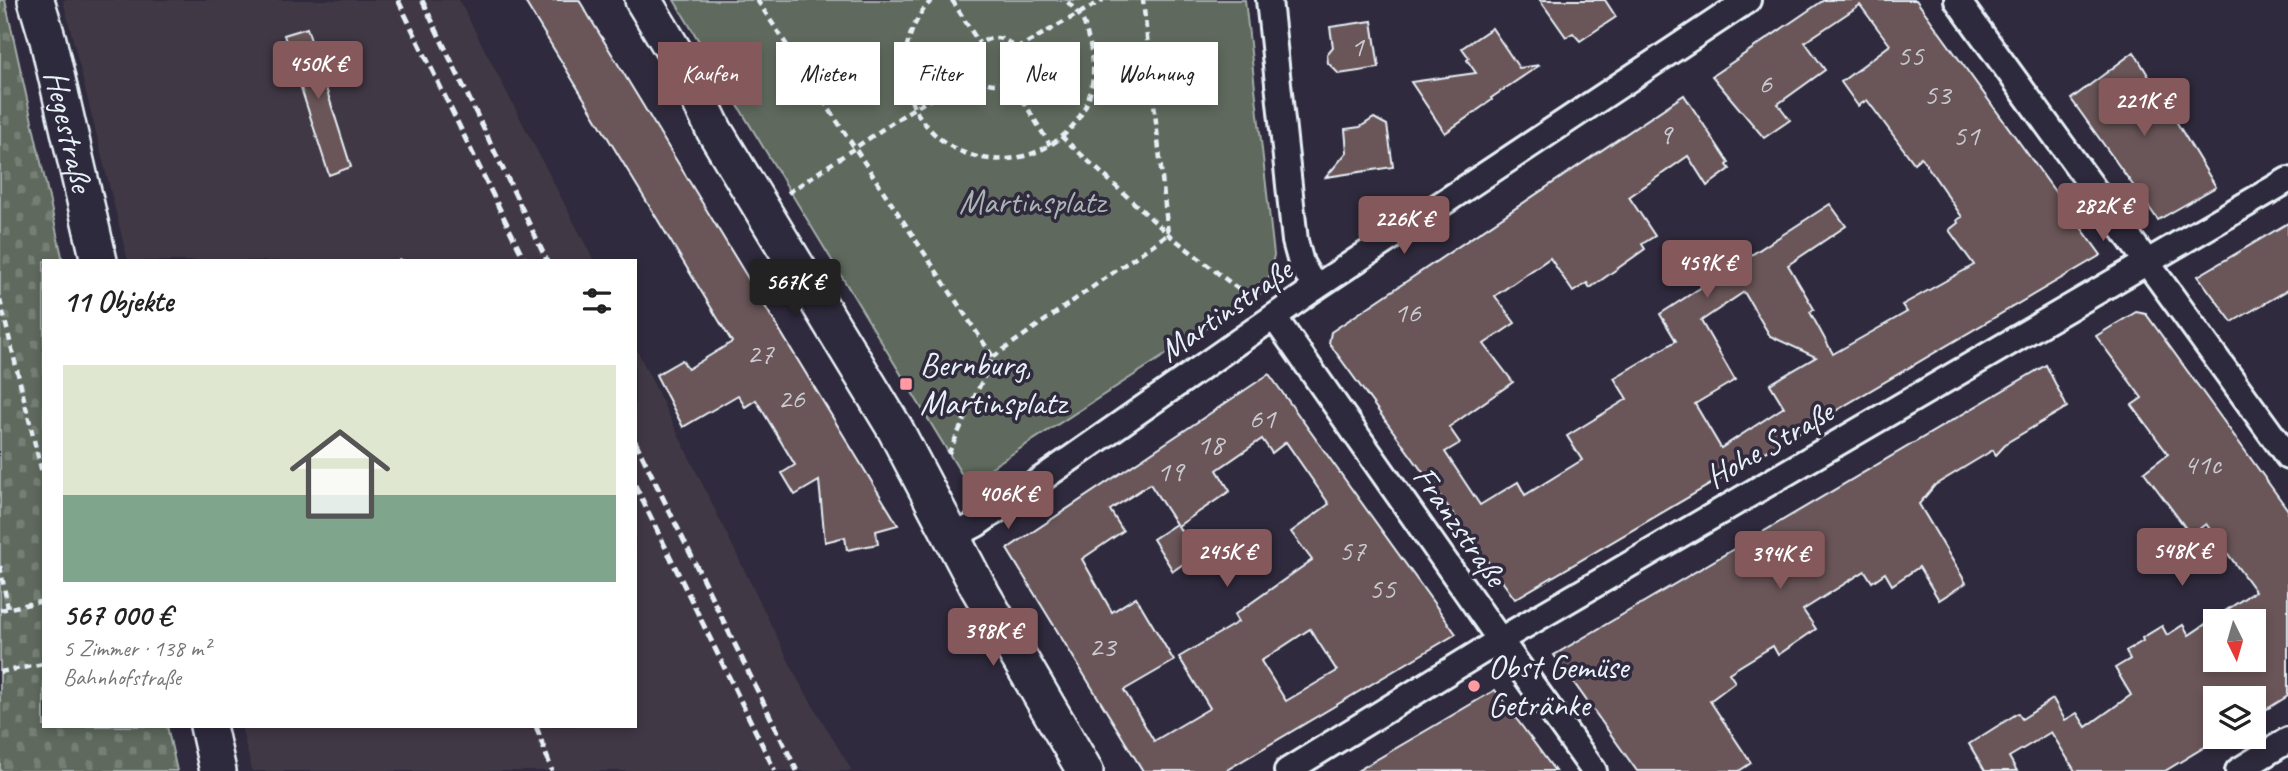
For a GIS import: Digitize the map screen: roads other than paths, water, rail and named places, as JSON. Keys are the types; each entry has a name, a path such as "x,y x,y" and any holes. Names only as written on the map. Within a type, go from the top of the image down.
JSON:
{"main road":[{"name":"Hegestraße","path":"36,0 48,40 99,259"},
{"path":"643,0 684,68 714,130 894,427 952,537 1085,771"},
{"path":"208,728 218,771"}],"street":[{"path":"1269,0 1295,241 1301,263 1315,288"},
{"name":"Martinstraße","path":"952,537 994,513 1315,288 1748,0"},
{"path":"1957,0 2288,457"},
{"name":"Hohe Straße","path":"1287,771 1500,640 2288,180"},
{"name":"Franzstraße","path":"1274,317 1594,771"},
{"path":"2238,771 2288,740"}],"railway":[{"path":"398,0 524,259"},
{"path":"422,0 546,259"},
{"path":"637,445 797,771"},
{"path":"637,489 775,771"},
{"path":"537,728 552,771"}],"place":[{"name":"Bernburg, Martinsplatz","path":"906,384"},
{"name":"Obst Gemüse Getränke","path":"1474,686"}],"park label":[{"name":"Martinsplatz","path":"1032,202"}]}
